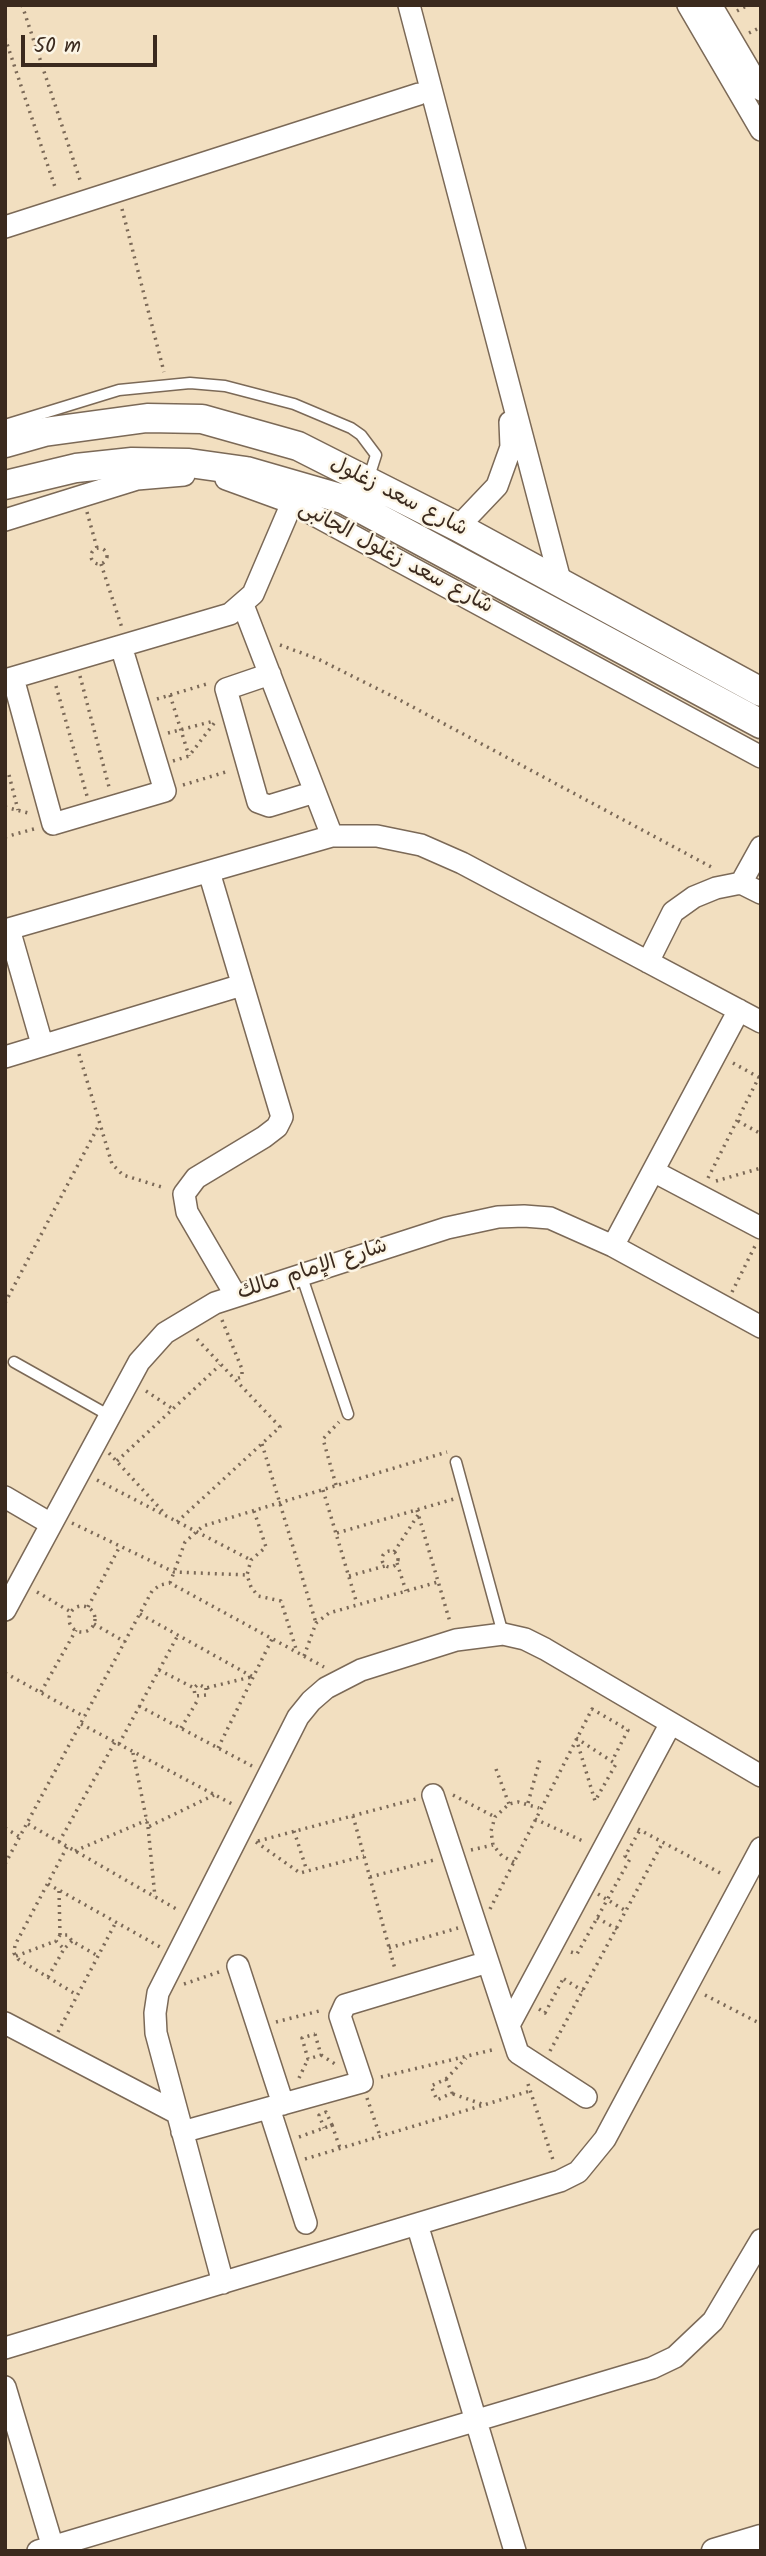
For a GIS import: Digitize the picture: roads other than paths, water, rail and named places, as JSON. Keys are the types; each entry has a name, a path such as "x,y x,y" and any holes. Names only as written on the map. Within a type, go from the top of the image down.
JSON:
{"main road":[{"name":"شارع سعد زغلول","path":"5,443 44,432 133,419 202,419 298,446 458,527 561,584 690,671 761,724"},
{"name":"شارع سعد زغلول","path":"5,485 76,468 132,462 189,463 246,471 343,499 690,671 761,692"}],"street":[{"path":"396,5 511,426 511,447 497,486 458,527"},
{"path":"409,5 561,584"},
{"path":"688,5 761,130"},
{"path":"711,5 761,90"},
{"path":"5,227 419,94"},
{"name":"شارع سعد زغلول الجانبى","path":"5,520 137,479 200,475 232,480 292,503 761,757"},
{"path":"124,645 164,791 52,824 9,679 76,660 124,645 215,619 243,605 253,594 292,503"},
{"path":"243,605 331,836"},
{"path":"270,674 214,690 248,766 258,802 263,806 315,792"},
{"path":"41,1044 7,930 331,836 377,835 421,845 761,1022"},
{"path":"741,883 761,848"},
{"path":"209,872 282,1117 280,1123 195,1178 184,1194 187,1212 236,1296"},
{"path":"648,962 673,912 694,897 716,888 741,883 761,893"},
{"path":"5,1056 243,985"},
{"path":"613,1245 738,1010"},
{"path":"653,1171 761,1228"},
{"name":"شارع الإمام مالك","path":"5,1610 129,1380 151,1347 181,1321 215,1303 459,1225 498,1217 550,1218 613,1245 761,1327"},
{"path":"5,1497 53,1519"},
{"path":"223,2283 156,2033 158,1993 298,1717 311,1701 343,1677 456,1640 503,1634 525,1639 545,1649 761,1776"},
{"path":"514,2041 541,1966 671,1723"},
{"path":"433,1795 514,2041 541,2068 586,2097"},
{"path":"5,2348 560,2181 578,2172 592,2159 605,2138 761,1848"},
{"path":"5,2022 180,2123 276,2106 362,2082 340,2016 345,2005 488,1962"},
{"path":"238,1966 258,2027 276,2106 280,2143 306,2223"},
{"path":"416,2224 514,2551"},
{"path":"5,2387 48,2549 652,2368 675,2357 713,2321 761,2240"},
{"path":"730,2549 761,2537"}],"lane":[{"path":"5,425 119,390 167,384 225,386 260,393 340,422 361,435 376,455 368,480"},
{"path":"301,1274 348,1414"},
{"path":"14,1362 110,1416"},
{"path":"457,1462 503,1634"}]}
